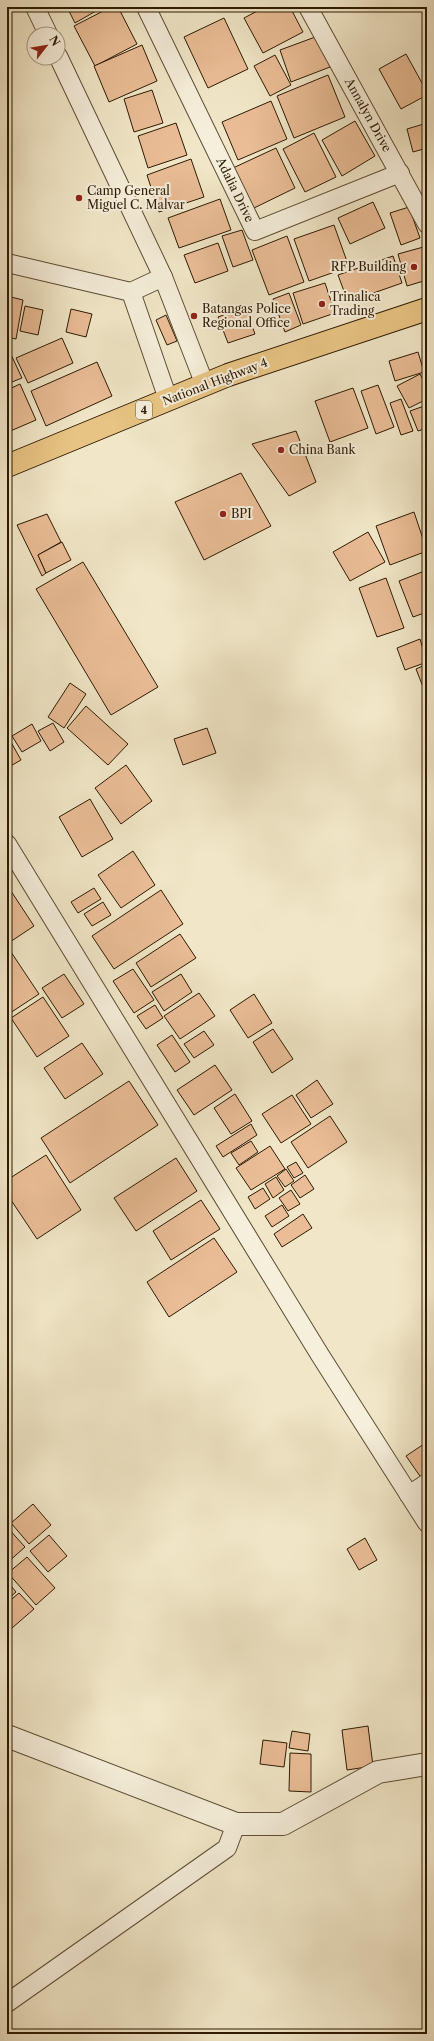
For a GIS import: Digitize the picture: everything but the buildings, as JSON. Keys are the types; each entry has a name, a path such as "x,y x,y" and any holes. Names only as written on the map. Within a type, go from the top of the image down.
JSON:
{"main road":[{"name":"National Highway 4","path":"7,466 262,363 427,309"}],"street":[{"path":"35,7 44,26"},
{"name":"Adalia Drive","path":"146,7 254,232 400,173"},
{"name":"Annalyn Drive","path":"308,7 427,224"},
{"path":"63,66 163,277 205,385"},
{"path":"7,263 131,292 163,277"},
{"path":"131,292 168,400"},
{"path":"7,844 320,1355 427,1523"},
{"path":"409,1495 427,1483"},
{"path":"7,1736 236,1824 283,1824 378,1772 427,1764"},
{"path":"7,2003 227,1848 236,1824"}],"place":[{"name":"Camp General Miguel C. Malvar","path":"79,198"},
{"name":"RFP Building","path":"414,267"},
{"name":"Trinalica Trading","path":"322,304"},
{"name":"Batangas Police Regional Office","path":"194,316"},
{"name":"China Bank","path":"281,450"},
{"name":"BPI","path":"223,514"}]}
